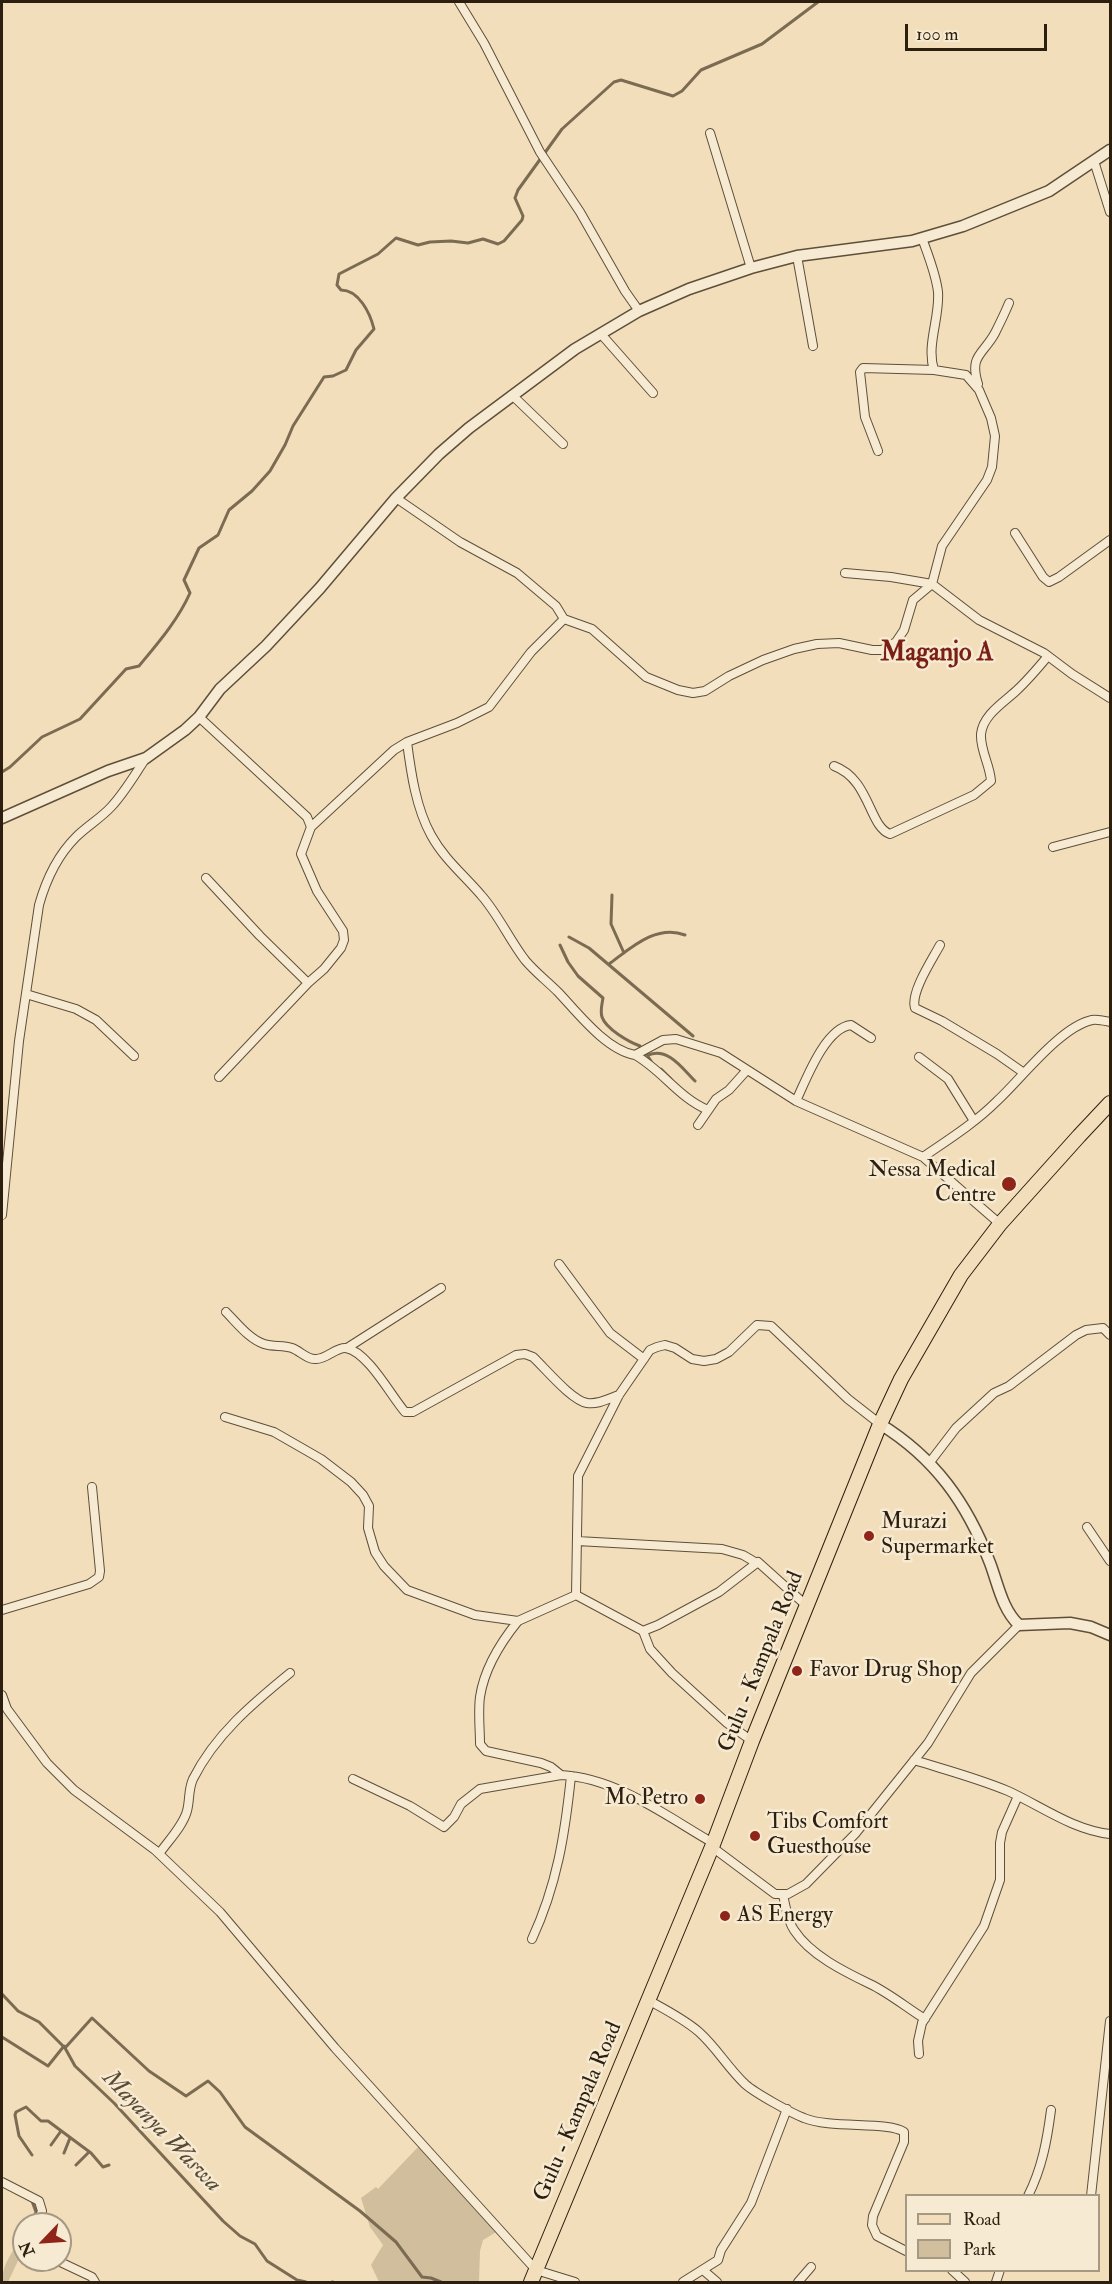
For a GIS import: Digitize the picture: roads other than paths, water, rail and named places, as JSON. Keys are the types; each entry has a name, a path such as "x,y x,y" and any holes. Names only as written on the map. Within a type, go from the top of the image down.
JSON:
{"main road":[{"name":"Gulu - Kampala Road","path":"533,2276 712,1845 880,1424 901,1379 961,1275 1000,1224 1110,1104"}],"street":[{"path":"459,2 484,44 540,152 580,212 639,310"},
{"path":"710,133 751,268"},
{"path":"2,818 108,771 146,758 185,730 199,717 220,689 266,646 320,588 396,498 439,454 512,395 575,350 639,310 689,289 751,268 798,256 896,244 963,226 1049,191 1110,150"},
{"path":"1094,161 1110,213"},
{"path":"922,238 938,292 930,359 934,370"},
{"path":"798,256 813,346"},
{"path":"396,498 460,542 517,573 556,606 564,619 592,629 646,677 678,690 693,693 705,692 729,676 794,649 817,644 839,643 872,650 889,647 896,642 904,630 913,600 932,584 942,546 987,480 992,467 995,436 975,374 977,354 994,335 1009,303"},
{"path":"601,334 653,393"},
{"path":"878,451 865,417 860,372 863,368 934,370 966,375 979,390"},
{"path":"512,395 563,444"},
{"path":"1015,533 1043,578 1049,582 1110,540"},
{"path":"845,573 932,584 979,620 1048,656 1110,698"},
{"path":"219,1077 324,969 341,948 344,940 343,931 317,891 301,854 311,827 394,750 407,742 489,707 531,652 564,619"},
{"path":"834,766 843,769 855,780 871,806 878,824 883,831 890,834 974,795 991,780 982,745 981,734 984,723 1048,656"},
{"path":"199,717 307,817 311,827"},
{"path":"407,742 417,795 431,835 447,859 482,896 534,971 558,992 574,1011 615,1046 646,1062 696,1105 708,1110"},
{"path":"2,1215 19,1041 39,905 51,871 77,836 113,805 146,758"},
{"path":"1053,848 1110,832"},
{"path":"206,878 308,983"},
{"path":"940,945 916,993 913,1003 915,1008 942,1021 1024,1073"},
{"path":"26,994 76,1009 96,1020 134,1056"},
{"path":"923,1157 998,1101 1038,1057 1077,1027 1091,1020 1110,1022"},
{"path":"796,1101 816,1060 837,1030 851,1025 871,1038"},
{"path":"635,1055 663,1040 676,1039 721,1053 796,1101 923,1157 1000,1224"},
{"path":"919,1057 948,1079 974,1121"},
{"path":"698,1125 716,1099 729,1090 747,1070"},
{"path":"559,1264 610,1333 644,1359"},
{"path":"226,1312 254,1340 264,1344 292,1348 312,1360 321,1359 340,1349 347,1348 441,1288"},
{"path":"576,1595 578,1476 619,1395 650,1350 664,1345 675,1348 692,1359 704,1361 716,1359 729,1352 757,1325 771,1326 848,1399 880,1424 903,1438 930,1462 950,1486 964,1508 990,1562 1001,1598 1009,1614 1019,1625"},
{"path":"930,1462 956,1428 994,1393 1009,1386 1063,1343 1086,1330 1103,1328 1110,1335"},
{"path":"347,1348 367,1363 405,1412 413,1412 516,1355 525,1354 533,1357 576,1398 587,1403 619,1395"},
{"path":"225,1417 273,1432 321,1460 351,1482 369,1506 368,1528 375,1552 384,1566 407,1590 475,1615 518,1621"},
{"path":"2,1610 89,1584 99,1577 97,1528 92,1487"},
{"path":"1087,1527 1110,1561"},
{"path":"577,1541 722,1549 761,1563 808,1606"},
{"path":"643,1631 718,1593 755,1562"},
{"path":"561,1775 551,1767 486,1751 481,1747 480,1696 504,1638 518,1621 576,1595"},
{"path":"576,1595 643,1631 650,1649 672,1673 727,1723 752,1741"},
{"path":"353,1779 410,1806 444,1827 454,1817 461,1804 480,1789 561,1775 603,1784 631,1795 712,1845 775,1894 783,1895 796,1891 806,1884 855,1834 914,1760 950,1709 971,1673 1019,1625 1070,1623 1091,1627 1110,1635"},
{"path":"159,1854 183,1821 187,1812 189,1788 218,1740 254,1703 290,1673"},
{"path":"2,1695 7,1709 24,1734 74,1790 159,1854 220,1912 533,2276 575,2283"},
{"path":"914,1760 967,1775 1018,1796 1088,1830 1110,1834"},
{"path":"532,1940 554,1882 568,1818 571,1776"},
{"path":"919,2054 920,2031 925,2019 984,1926 1000,1880 1002,1832 1018,1796"},
{"path":"783,1895 793,1929 816,1952 844,1973 870,1984 925,2019"},
{"path":"648,2000 679,2016 702,2034 746,2085 803,2118 820,2123 873,2126 904,2132 904,2142 873,2216 872,2224 877,2236 905,2250"},
{"path":"1091,2194 1110,2021"},
{"path":"683,2283 718,2260 721,2250 751,2203 787,2109"},
{"path":"1029,2194 1037,2178 1046,2149 1051,2110"},
{"path":"2,2182 39,2201 42,2212"},
{"path":"798,2283 810,2267"},
{"path":"72,2268 92,2277 95,2283"},
{"path":"703,2270 713,2281"},
{"path":"953,2272 965,2283"}],"waterway":[{"name":"Mayanya Waswa","path":"2,772 42,737 80,719 126,669 139,666 180,613 190,593 184,580 199,548 218,535 229,510 252,491 270,471 293,426 324,377 346,370 356,350 374,329 367,310 358,298 341,290 337,285 339,274 378,254 396,238 418,245 451,241 468,243 483,239 498,244 504,241 522,220 523,216 515,198 518,190 562,129 614,82 621,80 673,96 682,91 701,70 762,44 818,2"},
{"path":"612,895 611,924 624,953"},
{"path":"609,964 644,939 654,935 674,932 685,935"},
{"path":"569,937 589,948 693,1036"},
{"path":"560,945 578,976 603,998 601,1012 604,1022 618,1034 640,1046 641,1052 651,1061"},
{"path":"648,1055 655,1053 668,1056 695,1081"},
{"path":"661,1069 671,1079"},
{"name":"Mayanya Waswa","path":"2,1994 18,2011 39,2022 65,2048 75,2066 114,2103 223,2221 240,2236 255,2244 267,2261 297,2280 306,2282"},
{"path":"65,2048 92,2018 149,2071 186,2096 208,2081 220,2092 245,2127 360,2211 396,2242 422,2277 441,2282"},
{"path":"2,2037 48,2066 64,2046"},
{"path":"32,2155 19,2136 15,2115 16,2112 26,2107 41,2121 48,2121 91,2153 103,2167 109,2165"},
{"path":"51,2145 61,2131"},
{"path":"64,2153 70,2138"},
{"path":"76,2165 89,2152"},
{"path":"32,2201 36,2212"}],"place":[{"name":"Nessa Medical Centre","path":"1009,1184"},
{"name":"Murazi Supermarket","path":"869,1536"},
{"name":"Favor Drug Shop","path":"797,1671"},
{"name":"Mo Petro","path":"700,1799"},
{"name":"Tibs Comfort Guesthouse","path":"755,1836"},
{"name":"AS Energy","path":"725,1916"}],"district":[{"name":"Maganjo A","path":"937,654"}]}
